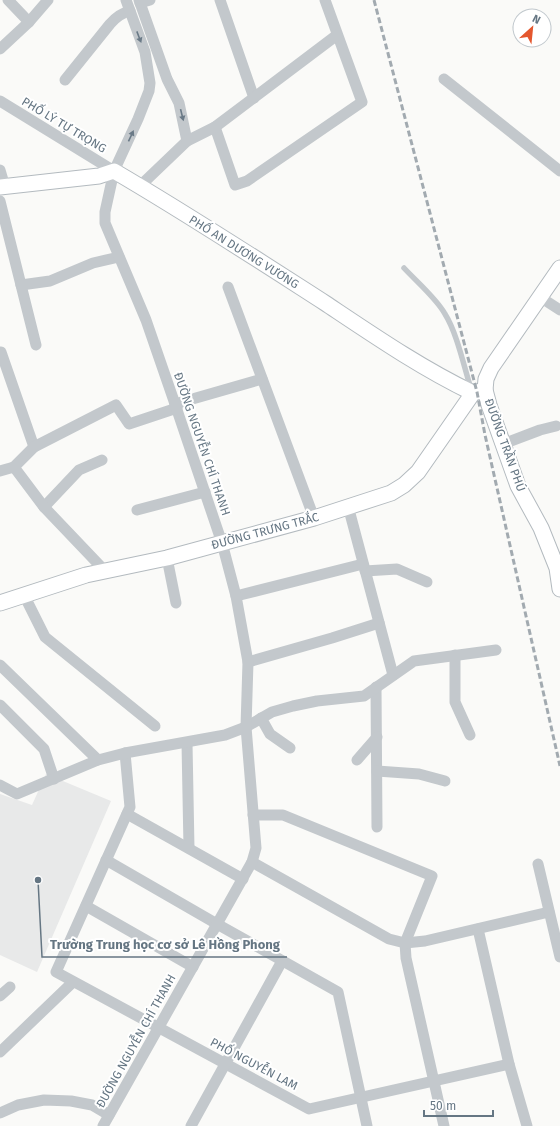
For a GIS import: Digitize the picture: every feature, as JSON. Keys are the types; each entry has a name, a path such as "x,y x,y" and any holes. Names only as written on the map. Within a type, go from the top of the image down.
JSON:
{"street":[{"path":"8,0 29,22"},
{"path":"0,49 5,37 29,22 48,0"},
{"path":"126,0 145,52 150,83 167,79"},
{"path":"220,0 254,98"},
{"path":"215,127 235,185 247,181 362,102 324,0"},
{"path":"143,1 167,79 178,103 187,142"},
{"path":"65,80 110,24 123,12 130,11"},
{"path":"140,186 187,142 215,127 336,35"},
{"path":"444,79 560,171"},
{"name":"ĐƯỜNG NGUYỄN CHÍ THANH","path":"103,1126 252,862 256,848 246,727 248,662 236,596 222,543 146,320 105,222 105,212 114,171 138,119 149,91 150,83"},
{"name":"PHỐ LÝ TỰ TRỌNG","path":"0,101 114,171"},
{"path":"0,170 4,231 21,285 36,345"},
{"path":"2,192 99,176 114,171"},
{"name":"PHỐ AN DƯƠNG VƯƠNG","path":"114,171 275,271 420,365 451,383 479,392"},
{"path":"21,285 50,281 93,263 119,257"},
{"name":"ĐƯỜNG TRẦN PHÚ","path":"560,268 491,368 479,392 489,405 518,486 541,528 558,568 560,589"},
{"path":"228,287 314,518"},
{"path":"540,297 560,310"},
{"path":"1,352 34,447"},
{"path":"0,471 14,467 34,447 116,405 129,424 176,406 262,379"},
{"name":"ĐƯỜNG TRƯNG TRẮC","path":"0,603 86,575 167,558 314,518 391,493 404,485 418,472 479,392"},
{"path":"503,444 540,430 556,426"},
{"path":"44,507 79,470 102,460"},
{"path":"14,467 44,507 105,571"},
{"path":"137,510 205,492"},
{"path":"348,506 393,675"},
{"path":"167,558 176,603"},
{"path":"236,596 364,567 397,569 426,582"},
{"path":"24,595 45,637 155,726"},
{"path":"248,662 332,638 379,622"},
{"path":"0,785 17,794 98,760 125,753 225,735 246,727 272,712 299,705 317,701 364,696 414,661 496,650"},
{"path":"455,655 455,702 470,735"},
{"path":"0,665 98,760"},
{"path":"376,687 377,827"},
{"path":"0,705 44,749 54,779"},
{"path":"261,718 270,734 290,748"},
{"path":"357,760 377,737"},
{"path":"187,743 188,848"},
{"path":"125,753 130,807 86,906 193,967"},
{"path":"377,771 419,774 445,781"},
{"path":"127,814 243,878"},
{"path":"253,815 283,814 432,876 405,943 406,958 444,1126"},
{"path":"106,860 338,992 367,1126"},
{"path":"252,862 389,939 405,943 478,929 549,912"},
{"path":"538,864 560,957"},
{"name":"PHỐ NGUYỄN LAM","path":"86,906 56,972 309,1109 509,1064"},
{"path":"478,929 509,1064 526,1126"},
{"path":"191,1126 282,961"},
{"path":"0,1052 73,982"},
{"path":"0,996 10,987"},
{"path":"0,1113 18,1105 44,1100 70,1101 92,1105 109,1115"}],"lane":[{"path":"404,268 438,304 445,314 479,392"}],"shaded area":[{"path":"46,774 111,801 37,972 0,955 0,794 32,805"}],"railway":[{"path":"374,0 477,392 485,435 560,766"}],"place":[{"name":"Trường Trung học cơ sở Lê Hồng Phong","path":"38,880"}]}
